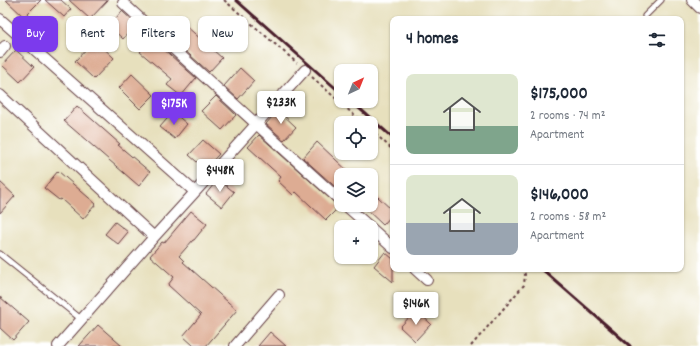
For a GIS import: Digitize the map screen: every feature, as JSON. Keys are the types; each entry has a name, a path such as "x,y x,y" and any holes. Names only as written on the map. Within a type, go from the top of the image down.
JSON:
{"street":[{"path":"692,0 700,8"},
{"path":"123,3 334,195"},
{"path":"0,19 195,192"},
{"path":"58,346 305,70"},
{"path":"0,95 154,237"},
{"path":"353,212 362,220"},
{"path":"378,235 390,245"},
{"path":"419,272 427,280"},
{"path":"235,346 279,296"}],"lane":[{"path":"645,16 662,0"},
{"path":"0,254 81,319"}],"path":[{"path":"224,0 355,116"},
{"path":"378,136 390,147"},
{"path":"471,346 524,285 524,272"}],"shaded area":[{"path":"270,327 291,346 253,346"}],"building":[{"path":"6,0 41,0 25,16 23,16"},
{"path":"45,0 61,0 71,9 64,17"},
{"path":"69,0 108,0 93,16 87,16"},
{"path":"122,11 127,16 127,34 123,39 119,35 119,16 118,16"},
{"path":"190,29 198,37 198,52 215,52 222,58 209,72 187,52 190,52"},
{"path":"14,52 18,52 34,67 20,82 2,65"},
{"path":"84,52 108,52 114,58 94,79 75,61"},
{"path":"140,52 167,52 196,78 181,96 167,85 172,79"},
{"path":"240,68 254,81 238,99 224,86"},
{"path":"132,74 154,95 140,109 119,88"},
{"path":"216,96 236,115 222,130 201,111"},
{"path":"77,106 120,144 118,145 150,172 139,186 64,121"},
{"path":"278,110 296,127 284,140 266,124"},
{"path":"173,112 187,124 175,139 160,127"},
{"path":"259,135 334,202 334,212 326,220 296,192 293,195 278,181 281,177 248,147"},
{"path":"203,140 219,154 205,169 189,155"},
{"path":"317,142 334,158 334,160 336,160 345,168 334,168 334,186 303,158"},
{"path":"58,171 96,204 83,219 61,199 59,200 44,188"},
{"path":"218,179 234,192 222,207 206,194"},
{"path":"0,182 15,196 0,213"},
{"path":"378,197 390,208 390,217 383,225 369,212 378,212"},
{"path":"191,211 207,224 179,256 184,261 183,262 237,310 206,346 194,346 183,336 201,315 168,285 174,277 150,256 162,242 164,243"},
{"path":"115,222 128,232 118,244 105,234"},
{"path":"385,252 390,256 390,272 393,272 393,282 374,266 378,264 378,261"},
{"path":"0,297 29,322 13,340 0,328"},
{"path":"416,310 431,324 415,341 400,327"},
{"path":"98,325 122,346 79,346"},
{"path":"270,332 286,346 258,346"}],"railway":[{"path":"236,0 334,87"},
{"path":"359,108 390,135"},
{"path":"545,272 630,346"}]}
